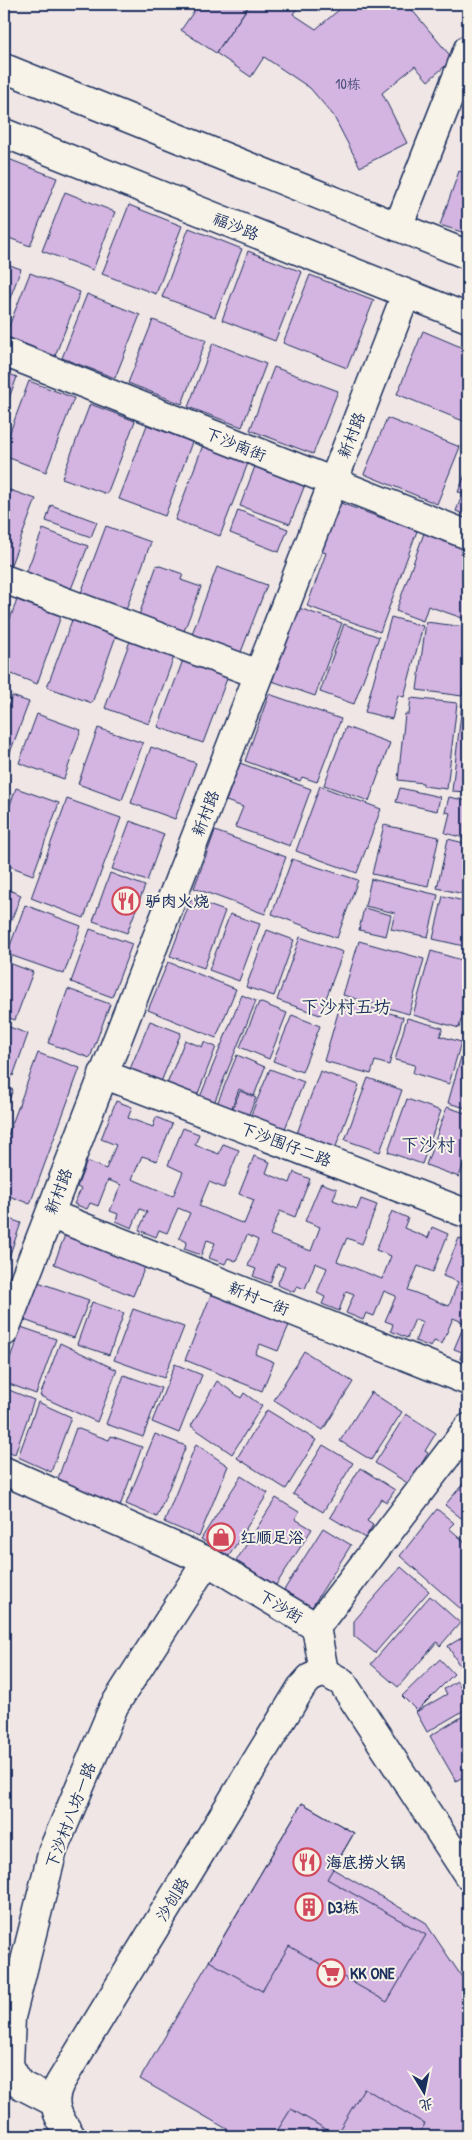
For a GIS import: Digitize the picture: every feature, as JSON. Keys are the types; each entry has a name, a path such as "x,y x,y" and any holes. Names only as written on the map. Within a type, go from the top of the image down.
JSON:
{"street":[{"path":"398,227 468,49"},
{"path":"4,68 468,255"},
{"name":"福沙路","path":"4,133 468,318"},
{"name":"新村路","path":"4,1332 406,294"},
{"name":"下沙南街","path":"4,352 468,535"},
{"path":"4,579 258,674"},
{"name":"下沙围仔二路","path":"103,1074 468,1214"},
{"name":"新村一街","path":"50,1214 468,1381"},
{"path":"316,1627 468,1428"},
{"name":"下沙街","path":"4,1471 207,1561 316,1627 324,1672"},
{"name":"下沙村八坊一路","path":"54,2102 19,2084 9,2065 10,2018 53,1850 114,1706 207,1561"},
{"path":"324,1672 342,1682 468,1875"},
{"name":"沙创路","path":"54,2102 55,2092 60,2083 301,1688 310,1678 324,1672"},
{"path":"54,2102 62,2123 71,2136"}],"building":[{"path":"184,4 250,4 216,53 181,30 194,11"},
{"path":"250,4 300,4 293,14 316,29 346,4 407,4 453,59 428,81 415,66 382,93 407,143 360,167 333,115 310,88 264,57 251,77 216,53"},
{"path":"6,158 57,178 30,246 4,236 4,164"},
{"path":"459,171 468,174 468,234 440,225"},
{"path":"65,192 115,212 93,270 42,251"},
{"path":"129,205 182,226 156,294 102,274"},
{"path":"189,228 242,249 215,317 162,297"},
{"path":"248,251 302,272 275,341 222,320"},
{"path":"4,263 21,269 4,314"},
{"path":"30,273 80,292 55,356 5,336"},
{"path":"310,275 374,300 347,368 283,343"},
{"path":"87,294 140,315 115,378 62,358"},
{"path":"153,320 206,340 182,404 128,383"},
{"path":"423,331 468,350 468,423 397,394"},
{"path":"213,343 266,364 242,427 188,407"},
{"path":"274,367 338,391 313,454 250,430"},
{"path":"4,372 17,377 4,411"},
{"path":"29,381 74,398 46,472 4,456 4,448"},
{"path":"90,404 135,421 107,494 62,478"},
{"path":"387,418 460,447 437,504 364,474"},
{"path":"147,425 192,442 165,516 119,499"},
{"path":"203,445 248,463 220,536 175,520"},
{"path":"257,461 307,479 290,524 240,506"},
{"path":"467,470 468,516 456,511 463,493 458,492"},
{"path":"4,488 36,499 10,567 4,564"},
{"path":"338,502 417,531 380,632 307,606 326,553 320,551"},
{"path":"51,505 97,522 91,537 46,521"},
{"path":"238,510 288,529 279,552 230,533"},
{"path":"106,526 151,542 126,610 81,593"},
{"path":"43,529 88,546 71,589 26,573"},
{"path":"424,533 468,549 468,620 428,606 423,621 396,611"},
{"path":"157,565 183,574 181,580 201,587 184,631 139,615"},
{"path":"217,567 267,585 241,652 192,634"},
{"path":"17,600 61,616 37,684 4,671 4,635"},
{"path":"299,608 342,623 315,696 272,681"},
{"path":"391,617 423,626 404,697 398,695 392,719 365,712"},
{"path":"72,620 116,636 92,703 47,687"},
{"path":"426,622 466,627 462,655 468,656 462,696 417,690"},
{"path":"344,624 379,637 354,704 320,692"},
{"path":"130,641 174,657 149,724 105,708"},
{"path":"183,660 228,676 203,743 158,727"},
{"path":"269,694 341,719 317,782 302,777 300,781 245,761"},
{"path":"12,696 29,702 8,758 4,757 4,710 6,711"},
{"path":"411,698 457,703 447,789 423,786 423,783 398,780 405,714 409,714"},
{"path":"462,704 468,704 468,792 452,791"},
{"path":"37,714 81,730 64,779 19,763"},
{"path":"346,727 390,743 369,801 324,785"},
{"path":"98,728 143,743 122,800 78,784"},
{"path":"151,747 196,763 175,819 131,803"},
{"path":"240,763 311,789 290,846 235,827 243,807 226,801"},
{"path":"320,786 381,809 357,873 296,851"},
{"path":"16,788 59,803 33,875 4,864 4,822"},
{"path":"400,788 440,797 437,811 396,802"},
{"path":"449,797 468,801 468,839 445,833 450,813 445,812"},
{"path":"67,799 121,818 84,918 31,898"},
{"path":"130,821 164,834 147,881 112,869"},
{"path":"384,825 439,837 428,886 372,874"},
{"path":"215,831 286,857 265,914 194,888"},
{"path":"448,839 468,844 468,895 437,888"},
{"path":"292,859 358,880 337,938 272,914"},
{"path":"110,873 145,886 127,933 93,921"},
{"path":"371,879 438,895 428,937 391,929 395,913 365,906"},
{"path":"4,888 21,895 6,934 4,934"},
{"path":"443,896 468,902 468,947 433,939"},
{"path":"191,899 225,911 204,968 170,956"},
{"path":"25,905 81,926 64,974 7,954"},
{"path":"364,908 391,915 386,936 359,930"},
{"path":"230,914 260,924 239,981 209,970"},
{"path":"90,929 132,944 112,997 71,982"},
{"path":"267,930 294,940 274,996 246,987"},
{"path":"300,937 343,952 320,1015 277,1000"},
{"path":"359,941 424,959 409,1014 343,995"},
{"path":"431,951 468,962 468,1022 461,1020 459,1028 413,1015"},
{"path":"4,961 33,972 15,1020 4,1016"},
{"path":"168,962 236,989 216,1038 148,1010"},
{"path":"68,989 110,1004 90,1058 48,1043"},
{"path":"242,995 256,1001 214,1103 200,1097"},
{"path":"342,999 403,1017 389,1065 375,1061 371,1074 324,1061"},
{"path":"259,1002 287,1013 269,1059 240,1047"},
{"path":"292,1015 320,1026 302,1072 273,1061"},
{"path":"407,1018 443,1028 440,1036 461,1042 449,1084 413,1073 415,1065 395,1060"},
{"path":"150,1021 181,1033 161,1082 130,1069"},
{"path":"4,1025 28,1034 13,1076 4,1072"},
{"path":"466,1039 468,1039 468,1105 466,1104 466,1108 448,1103"},
{"path":"185,1040 202,1047 204,1042 216,1047 197,1096 167,1084"},
{"path":"38,1053 80,1068 30,1204 4,1194 4,1146"},
{"path":"237,1055 265,1067 254,1096 239,1089 231,1110 217,1104"},
{"path":"270,1069 304,1082 284,1131 250,1117"},
{"path":"320,1071 359,1085 335,1149 296,1136"},
{"path":"368,1078 402,1090 380,1152 345,1140"},
{"path":"4,1086 13,1090 4,1111"},
{"path":"240,1091 256,1098 248,1116 232,1110"},
{"path":"407,1099 441,1111 422,1164 388,1152"},
{"path":"116,1101 132,1107 128,1118 153,1127 156,1117 172,1124 157,1161 142,1156 132,1179 173,1196 183,1172 168,1165 183,1128 199,1134 195,1145 219,1154 223,1144 239,1150 224,1188 209,1182 199,1206 244,1224 254,1200 239,1194 254,1156 270,1162 266,1173 290,1183 294,1172 310,1179 295,1217 280,1211 270,1235 311,1251 320,1227 305,1221 321,1183 337,1189 333,1200 357,1209 361,1199 377,1205 362,1244 347,1238 337,1261 382,1279 391,1256 376,1250 392,1211 408,1218 404,1228 428,1238 432,1227 448,1234 433,1272 418,1266 408,1290 449,1306 458,1282 443,1276 459,1238 468,1242 468,1362 460,1359 462,1352 454,1349 465,1323 453,1318 442,1344 434,1341 431,1347 415,1341 423,1322 415,1319 407,1338 391,1331 393,1324 385,1321 396,1296 384,1291 374,1316 366,1313 363,1320 346,1313 354,1294 346,1291 339,1311 322,1304 325,1297 317,1293 327,1268 315,1263 305,1289 297,1286 294,1292 277,1285 285,1267 277,1264 270,1283 253,1276 256,1269 248,1266 258,1240 247,1235 236,1261 228,1258 225,1264 209,1258 215,1243 207,1240 201,1255 184,1249 187,1242 179,1238 190,1213 178,1208 167,1233 159,1230 156,1237 139,1230 147,1212 140,1209 132,1228 116,1221 118,1214 110,1211 121,1185 108,1180 98,1206 90,1203 87,1209 74,1204 81,1189 77,1187 87,1161 106,1169 116,1145 101,1139"},
{"path":"447,1107 468,1114 468,1151 459,1177 426,1165"},
{"path":"4,1217 21,1223 4,1271"},
{"path":"65,1235 145,1267 133,1296 54,1264"},
{"path":"38,1282 89,1300 74,1338 24,1320"},
{"path":"214,1287 292,1318 278,1351 260,1344 255,1354 274,1362 262,1391 185,1360"},
{"path":"92,1302 124,1313 109,1355 77,1344"},
{"path":"133,1309 184,1327 164,1378 114,1360"},
{"path":"21,1327 56,1339 36,1394 4,1382 4,1375"},
{"path":"60,1343 117,1370 97,1422 40,1396"},
{"path":"304,1351 353,1382 323,1430 274,1400"},
{"path":"175,1364 202,1375 179,1433 152,1422"},
{"path":"124,1375 161,1388 143,1437 106,1424"},
{"path":"217,1381 241,1398 244,1393 262,1406 232,1454 191,1426"},
{"path":"4,1388 34,1400 15,1454 4,1450"},
{"path":"371,1392 402,1412 371,1460 340,1441"},
{"path":"38,1402 71,1417 51,1472 18,1457"},
{"path":"267,1410 316,1440 286,1489 237,1458"},
{"path":"406,1414 436,1433 425,1451 428,1453 409,1484 375,1463"},
{"path":"76,1428 109,1440 111,1436 142,1447 120,1506 57,1481"},
{"path":"155,1434 186,1446 157,1517 126,1504"},
{"path":"196,1444 228,1466 199,1537 164,1522"},
{"path":"323,1445 353,1463 323,1512 293,1494"},
{"path":"360,1468 395,1490 387,1502 381,1499 367,1521 373,1525 365,1538 330,1517"},
{"path":"241,1476 268,1493 229,1556 201,1539"},
{"path":"468,1478 468,1510 461,1518 445,1505"},
{"path":"276,1498 299,1512 295,1519 312,1529 276,1585 236,1561"},
{"path":"437,1509 454,1523 449,1528 468,1545 468,1601 462,1610 400,1556"},
{"path":"323,1528 351,1545 312,1607 284,1590"},
{"path":"401,1567 429,1591 375,1653 354,1636 354,1621"},
{"path":"430,1596 460,1623 440,1646 437,1642 398,1687 371,1664"},
{"path":"468,1634 468,1680 448,1646"},
{"path":"440,1659 454,1674 417,1711 402,1696"},
{"path":"457,1681 468,1700 468,1708 427,1732 416,1712 447,1694 444,1689"},
{"path":"468,1713 468,1774 456,1781 430,1736"},
{"name":"D3栋","path":"302,1803 354,1833 327,1879 426,1935 387,2002 289,1946 262,1991 209,1961"},
{"name":"KK ONE","path":"302,1803 354,1833 333,1869 425,1922 468,1986 468,2136 239,2136 140,2079"},
{"path":"364,2088 425,2124 417,2136 274,2136 291,2109 336,2135"}],"place":[{"name":"驴肉火烧","path":"126,901"},
{"name":"红顺足浴","path":"221,1537"},
{"name":"海底捞火锅","path":"307,1862"},
{"name":"D3栋","path":"309,1907"},
{"name":"KK ONE","path":"331,1973"}],"district":[{"name":"下沙村五坊","path":"346,1007"},
{"name":"下沙村","path":"428,1145"}]}
